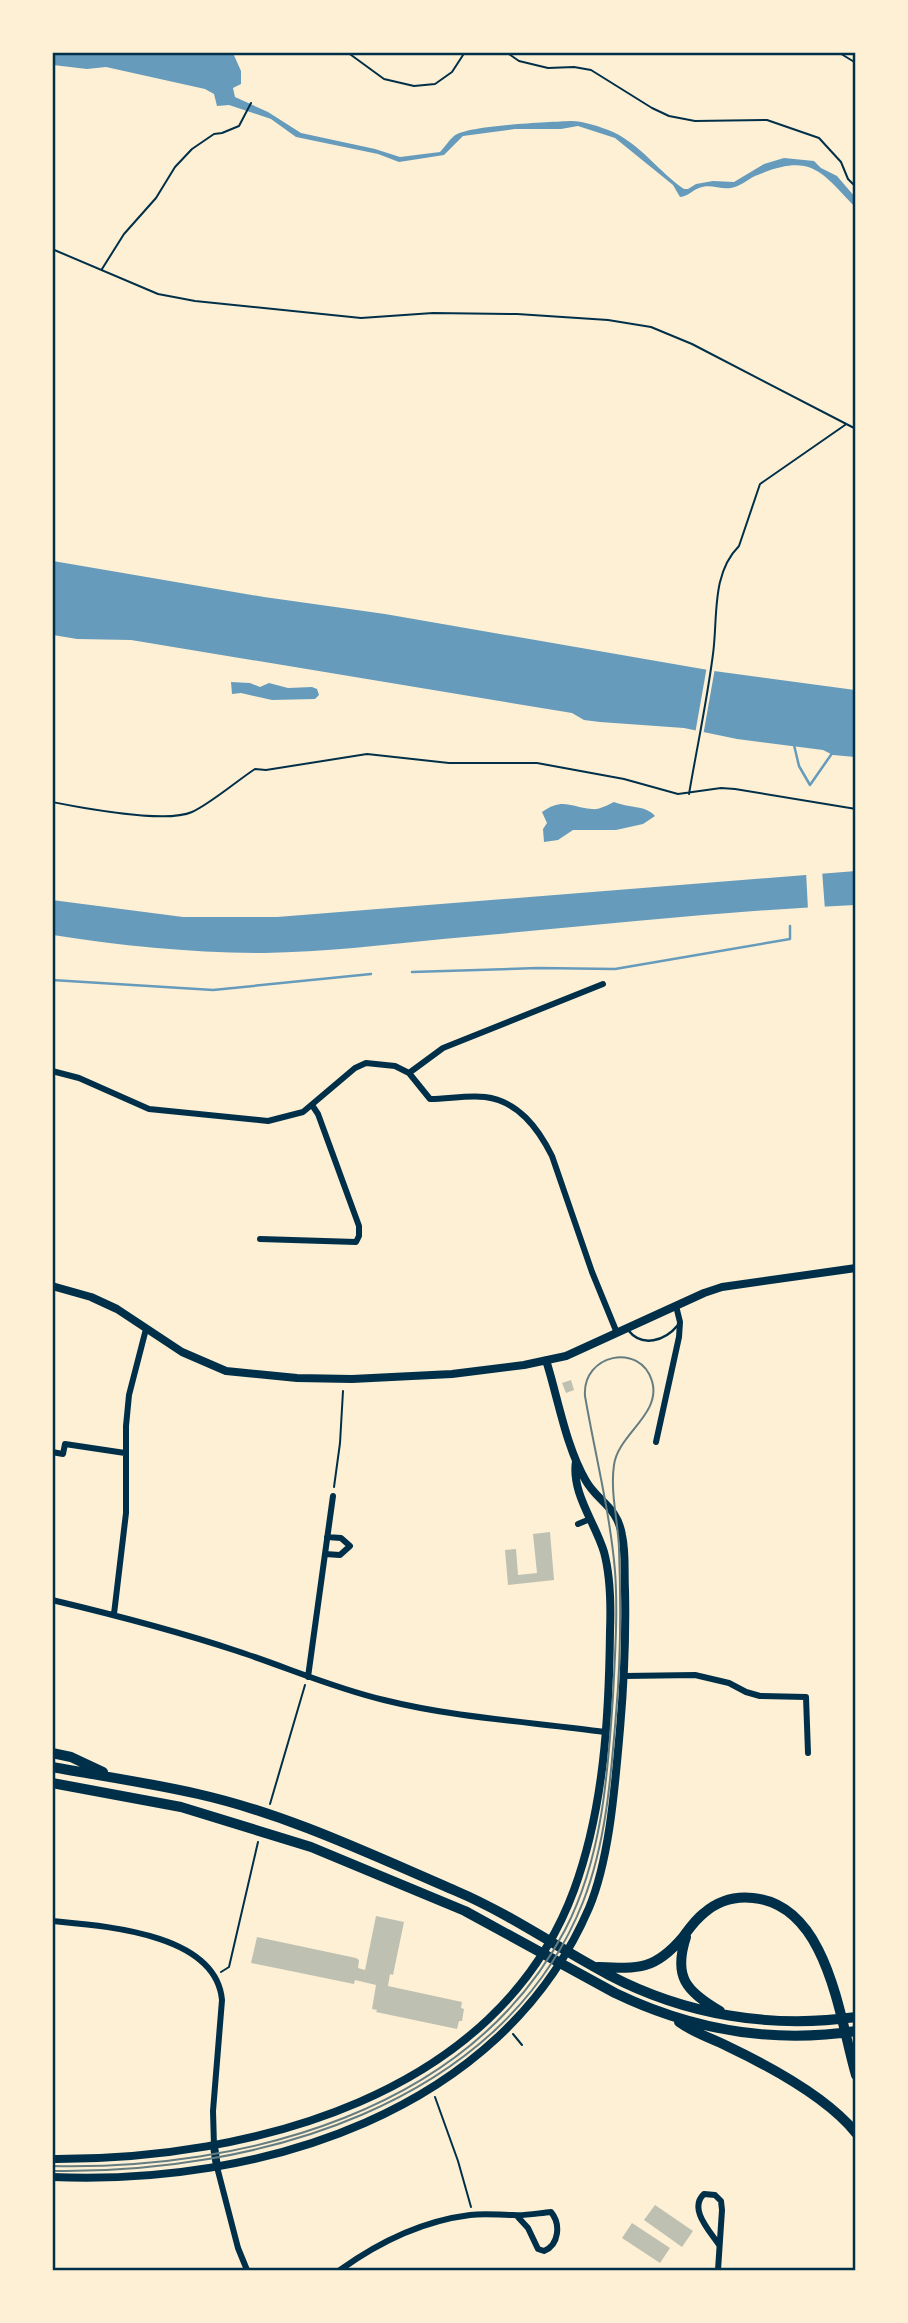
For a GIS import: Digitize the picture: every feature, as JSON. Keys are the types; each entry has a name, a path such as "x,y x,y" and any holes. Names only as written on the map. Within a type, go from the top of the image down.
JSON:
{"highway":[{"path":"52,1754 71,1758 116,1779"},
{"path":"52,1767 200,1794 318,1833 460,1892 594,1967 666,2000 730,2016 769,2020 856,2017"},
{"path":"52,1783 180,1807 312,1847 465,1911 588,1979 638,2004 674,2017 738,2032 820,2035 856,2031"},
{"path":"594,1967 634,1969 651,1965 663,1958 696,1920 715,1905 737,1898 760,1898 772,1902 796,1917 807,1929 824,1963 856,2075"},
{"path":"689,1929 680,1962 686,1983 700,1999 730,2016"},
{"path":"674,2017 690,2030 743,2054 817,2098 844,2118 856,2133"}],"main road":[{"path":"52,1286 92,1297 117,1309 182,1352 226,1371 296,1378 352,1379 475,1373 566,1356 722,1287 856,1268"},
{"path":"52,2178 150,2176 217,2167 316,2142 393,2110 430,2090 478,2056 528,2007 554,1973 594,1896 603,1856 613,1792 624,1676 624,1545 617,1518 588,1485 576,1461 546,1360"},
{"path":"52,2159 124,2157 214,2146 317,2118 383,2091 418,2073 466,2039 493,2015 537,1963 573,1892 589,1840 605,1732 610,1592 603,1549 574,1473 576,1461"},
{"path":"589,1516 589,1508 594,1503 606,1503"},
{"path":"214,2146 217,2167"}],"street":[{"path":"409,1073 443,1048 603,985"},
{"path":"52,1071 79,1078 149,1109 268,1121 303,1112 355,1068 366,1063 395,1066 409,1073 430,1100 486,1097 501,1101 531,1122 542,1138 560,1178 592,1272 617,1333"},
{"path":"260,1239 356,1242 359,1236 359,1226 318,1114 312,1105"},
{"path":"656,1442 679,1337 680,1322 676,1306"},
{"path":"114,1614 126,1513 125,1453 129,1395 146,1329"},
{"path":"52,1452 63,1454 65,1444 125,1453"},
{"path":"308,1677 333,1496"},
{"path":"578,1524 589,1516"},
{"path":"325,1555 340,1555 350,1546 341,1538 327,1536"},
{"path":"52,1600 114,1614 219,1645 354,1693 426,1709 605,1732"},
{"path":"624,1676 695,1675 729,1683 760,1696 806,1697 808,1752"},
{"path":"52,1921 118,1930 167,1942 199,1957 215,1975 222,2000 213,2111 214,2146"},
{"path":"217,2167 238,2248 247,2270"},
{"path":"718,2270 721,2201 715,2195 704,2194 697,2206 719,2245"},
{"path":"340,2270 398,2235 452,2218 489,2213 517,2216 551,2212 555,2215 557,2240 552,2248 544,2251 538,2249 517,2216"}],"lane":[{"path":"627,1329 635,1338 648,1342 671,1332 680,1322"}],"path":[{"path":"347,52 384,79 414,86 435,84 452,72 465,52"},
{"path":"506,52 519,61 548,68 574,67 591,70 652,108 670,116 695,121 767,120 819,138 841,162 848,179 856,187"},
{"path":"838,52 856,63"},
{"path":"101,270 124,234 156,198 175,167 192,149 214,134 239,125 251,103"},
{"path":"52,249 158,294 195,301 361,318 433,313 517,314 608,320 651,327 692,344 856,429"},
{"path":"689,794 714,653 716,598 726,567 739,546 761,484 846,425"},
{"path":"52,802 132,814 174,816 192,812 255,769 266,770 367,754 449,762 537,763 624,779 678,794 720,788 735,789 856,808"},
{"path":"333,1496 340,1443 342,1391"},
{"path":"276,1784 308,1677"},
{"path":"215,1975 229,1967 255,1852"},
{"path":"513,2034 522,2045"},
{"path":"435,2097 458,2161 471,2206 470,2215"}],"water":[{"path":"164,52 169,55 174,52 233,53 241,71 241,84 233,88 235,97 268,112 301,133 400,157 440,152 454,136 475,129 576,121 598,126 623,137 684,189 713,181 734,182 764,164 784,158 814,161 837,176 855,197 855,207 822,174 801,166 774,169 734,187 703,187 680,197 673,185 615,138 578,126 561,129 515,129 463,136 444,155 399,162 378,154 296,137 271,119 229,105 217,106 214,94 205,89 106,67 87,69 53,65 53,53"},
{"path":"53,561 264,597 385,614 714,671 855,690 855,757 684,728 584,720 572,713 131,640 77,639 53,635"},
{"path":"231,682 250,683 260,687 269,683 288,688 312,687 317,689 319,695 315,699 272,700 241,693 232,694"},
{"path":"614,802 642,808 655,816 643,824 616,830 573,830 558,840 544,842 543,829 547,823 542,812 549,807 567,804 595,809"},
{"path":"856,871 855,905 701,915 331,950 211,952 131,946 53,935 52,900 183,917 277,917"}],"pier":[{"path":"707,666 715,668 703,736 695,734"},
{"path":"822,870 825,910 808,910 806,871"}],"building":[{"path":"571,1380 574,1390 566,1393 562,1383"},
{"path":"550,1532 554,1580 508,1585 505,1550 516,1549 518,1575 537,1573 533,1534"},
{"path":"376,1916 404,1922 393,1975 390,1974 388,1986 462,2002 462,2021 459,2021 457,2029 376,2012 377,2010 372,2009 376,1985 355,1980 354,1984 251,1963 257,1937 356,1958 359,1960 358,1968 365,1970"},
{"path":"655,2205 693,2231 682,2247 644,2220"},
{"path":"632,2223 670,2248 660,2263 622,2238"}],"waterway":[{"path":"794,745 799,766 810,785 833,752"},
{"path":"412,972 538,968 615,969 790,939 790,926"},
{"path":"52,980 213,990 371,974"}],"tram line":[{"path":"52,2166 125,2164 200,2156 273,2141 344,2118 411,2086 471,2044 523,1993 565,1930 577,1903 601,1816 613,1696 616,1586 610,1527 585,1396 587,1382 593,1370 602,1363 613,1358 636,1361 646,1369 652,1381 653,1393 651,1404 623,1443 614,1465 613,1486 620,1569 620,1652 606,1810 597,1857 583,1902 545,1973 494,2031 432,2078 362,2115 287,2141 208,2159 129,2169 52,2171"}]}
